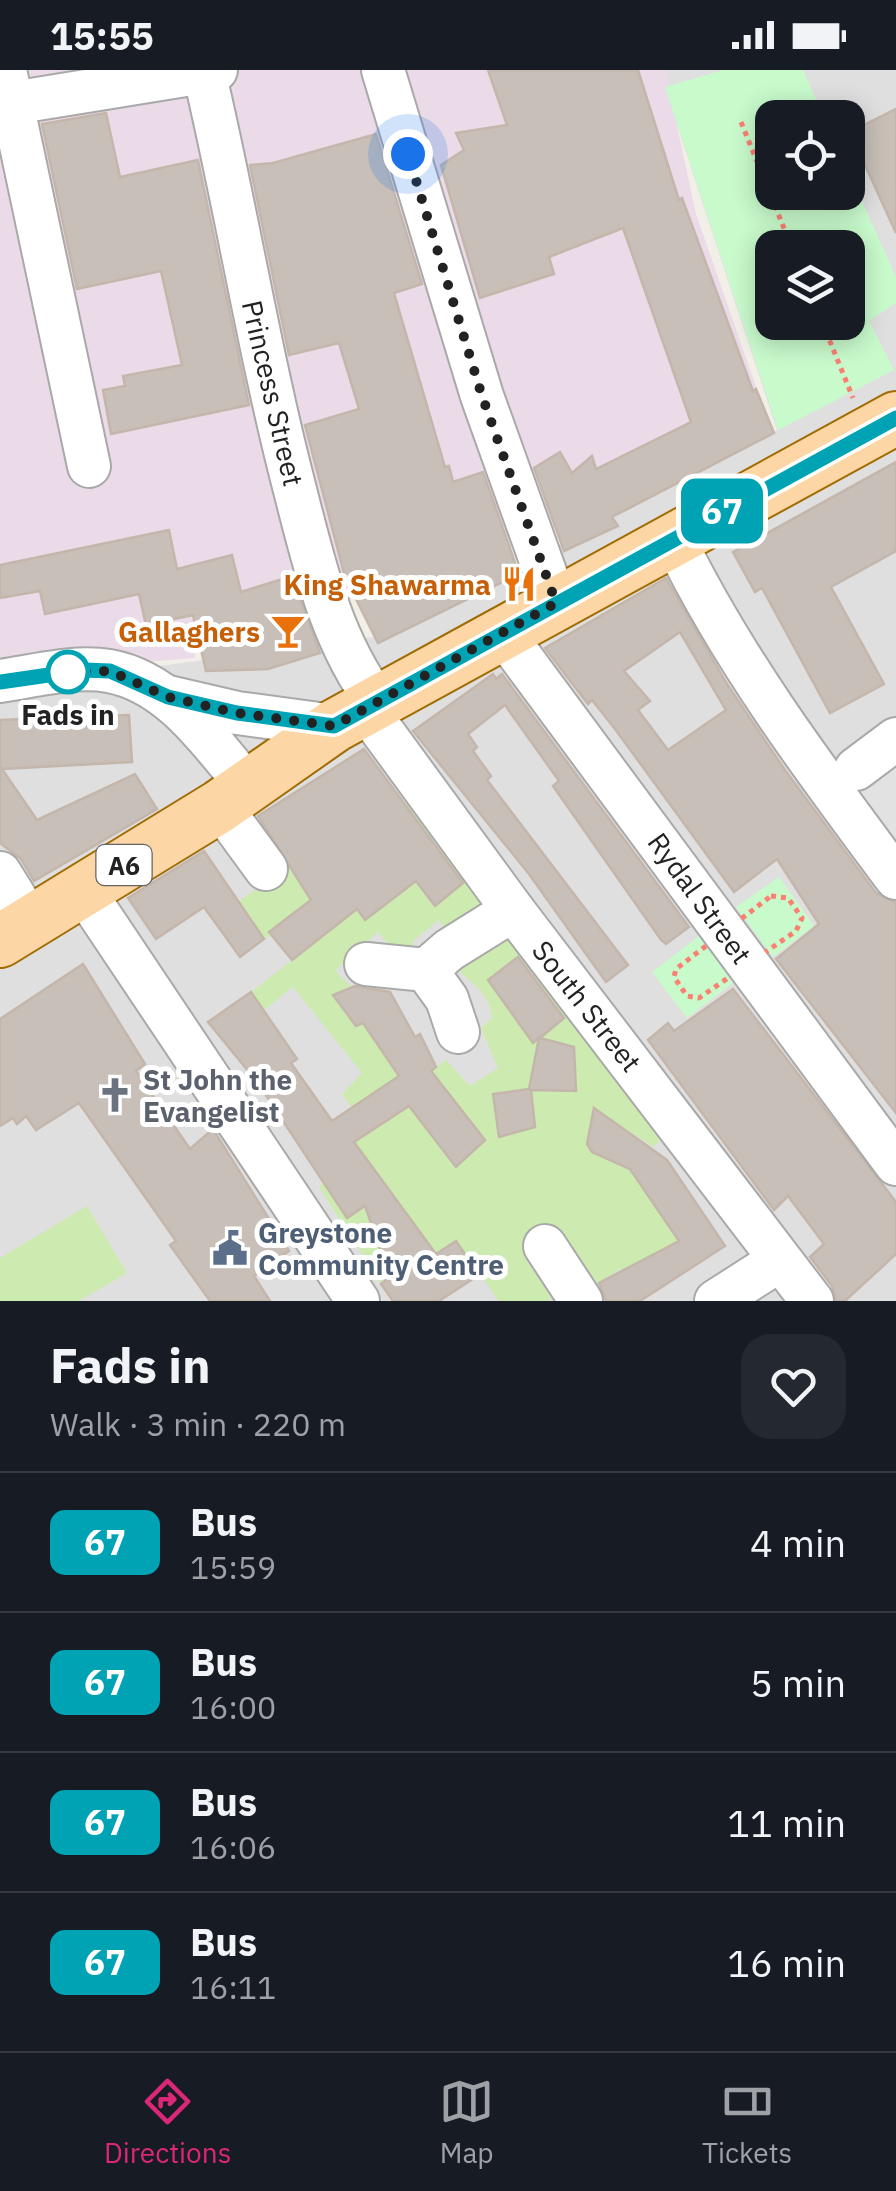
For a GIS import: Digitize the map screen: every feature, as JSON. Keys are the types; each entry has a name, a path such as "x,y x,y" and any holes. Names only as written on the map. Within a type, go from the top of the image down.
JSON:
{"main road":[{"name":"A6","path":"15,932 359,713 884,425"}],"street":[{"path":"383,70 482,396 556,603"},
{"path":"90,466 5,93 210,71"},
{"name":"Princess Street","path":"210,71 273,404 316,570 342,645 359,713"},
{"path":"674,539 690,572 785,721 896,878"},
{"name":"Rydal Street","path":"503,633 896,1164"},
{"path":"0,682 83,670 110,671 168,697 237,713 359,713"},
{"path":"168,697 233,796 266,869"},
{"name":"South Street","path":"359,713 812,1301"},
{"path":"856,769 896,739"},
{"path":"0,873 15,932"},
{"path":"83,890 358,1301"},
{"path":"366,964 426,970 449,950 512,910"},
{"path":"426,970 446,999 458,1032"},
{"path":"545,1246 581,1301"},
{"path":"716,1301 780,1260"}],"path":[{"path":"741,122 785,230"},
{"path":"829,340 858,412 884,425"}],"shaded area":[{"path":"0,70 665,70 696,214 768,421 611,491 555,528 386,600 207,595 194,658 0,674"},
{"path":"659,70 896,70 896,1301 0,1301 0,688 386,635 777,430"},
{"path":"896,730 896,866 829,773"}],"green space":[{"path":"723,70 803,70 816,100 755,100 755,210 865,208 896,277 896,303 869,321 894,370 778,430 665,87"},
{"path":"416,797 423,797 477,869 490,901 490,917 458,948 439,920 412,942 423,959 402,963 378,932 335,971 352,987 334,996 356,1026 363,1023 398,1075 394,1080 408,1106 439,1082 431,1071 446,1060 470,1086 498,1068 481,1028 492,1018 488,1002 457,969 493,938 511,938 661,1139 654,1147 594,1109 587,1143 593,1152 619,1164 621,1154 632,1163 630,1169 679,1241 626,1273 621,1268 589,1291 560,1243 542,1232 530,1231 522,1250 552,1298 547,1301 499,1301 456,1241 381,1284 319,1187 330,1178 343,1197 338,1203 347,1217 363,1207 380,1237 384,1259 387,1257 392,1268 417,1251 404,1224 410,1219 350,1145 377,1127 362,1102 352,1108 342,1094 362,1073 293,987 264,1010 251,992 357,909 366,920 400,893 374,864 338,892 332,884 265,939 238,902 296,861 300,865 336,836 350,855"},
{"path":"779,877 814,926 773,957 736,907"},
{"path":"699,936 733,983 687,1018 652,972"},
{"path":"87,1206 127,1273 79,1301 0,1301 0,1258"}],"building":[{"path":"488,70 638,70 679,200 682,198 753,391 756,389 774,433 612,517 618,526 564,551 534,468 560,452 572,473 592,456 596,469 691,422 623,228 549,257 554,274 480,298 441,165 464,150 456,133 507,125"},
{"path":"896,109 896,233 865,165 865,124"},
{"path":"106,113 120,177 198,160 249,405 111,434 103,390 125,386 123,376 182,365 161,271 77,289 42,124"},
{"path":"376,134 422,284 394,293 445,467 449,466 453,482 483,472 519,574 378,643 345,577 305,425 359,409 339,343 289,355 250,165 273,163"},
{"path":"896,462 896,551 831,587 884,684 830,713 762,588 755,592 733,552"},
{"path":"169,530 177,569 232,555 241,592 292,576 320,653 268,669 206,671 193,615 146,625 139,594 45,614 40,591 0,598 0,565"},
{"path":"666,578 727,684 785,770 876,893 896,903 896,1113 776,959 819,924 777,859 734,892 615,729 592,700 588,704 545,648","holes":["680,632 726,710 668,750 638,710 650,701 624,671"]},
{"path":"493,674 496,679 502,674 689,927 666,944 661,940 553,786 559,781 505,705 468,734 477,747 473,751 491,776 487,780 628,965 606,982 529,874 413,731"},
{"path":"129,715 132,762 2,769 37,820 135,774 157,809 34,881 21,859 0,843 0,720"},
{"path":"364,749 463,883 435,906 416,881 365,920 357,909 292,960 269,932 311,900 258,816"},
{"path":"204,851 264,939 240,957 204,907 156,939 128,898"},
{"path":"518,957 564,1018 540,1038 574,1047 576,1091 531,1090 535,1127 499,1137 493,1094 529,1089 539,1038 533,1043 488,980"},
{"path":"83,964 145,1064 136,1071 190,1149 213,1129 289,1251 254,1276 270,1301 210,1301 170,1245 176,1241 79,1103 36,1130 26,1116 17,1124 13,1118 0,1126 0,1019"},
{"path":"355,986 390,992 415,1037 420,1034 436,1067 431,1071 485,1140 456,1167 409,1106 354,1142 436,1254 456,1241 479,1275 439,1301 393,1301 381,1284 390,1277 365,1206 347,1218 258,1083 208,1022 251,992 297,1059 291,1063 332,1121 399,1076 363,1023 356,1026 333,995"},
{"path":"733,989 896,1202 896,1254 845,1301 836,1301 832,1286 810,1257 824,1244 788,1196 774,1210 648,1040 668,1023 674,1031"},
{"path":"594,1108 667,1160 725,1246 640,1301 606,1301 599,1283 679,1241 630,1169 592,1152 587,1144"}],"bus line":[{"name":"67","path":"0,682 83,670 110,671 168,697 237,713 334,726 896,418"}],"place":[{"name":"King Shawarma","path":"519,584"},
{"name":"Gallaghers","path":"288,631"},
{"name":"Fads in","path":"68,672"},
{"name":"St John the Evangelist","path":"115,1095"},
{"name":"Greystone Community Centre","path":"230,1248"}],"route":[{"path":"68,672 110,671 168,697 237,713 334,726 556,603 528,536 408,154"}]}
